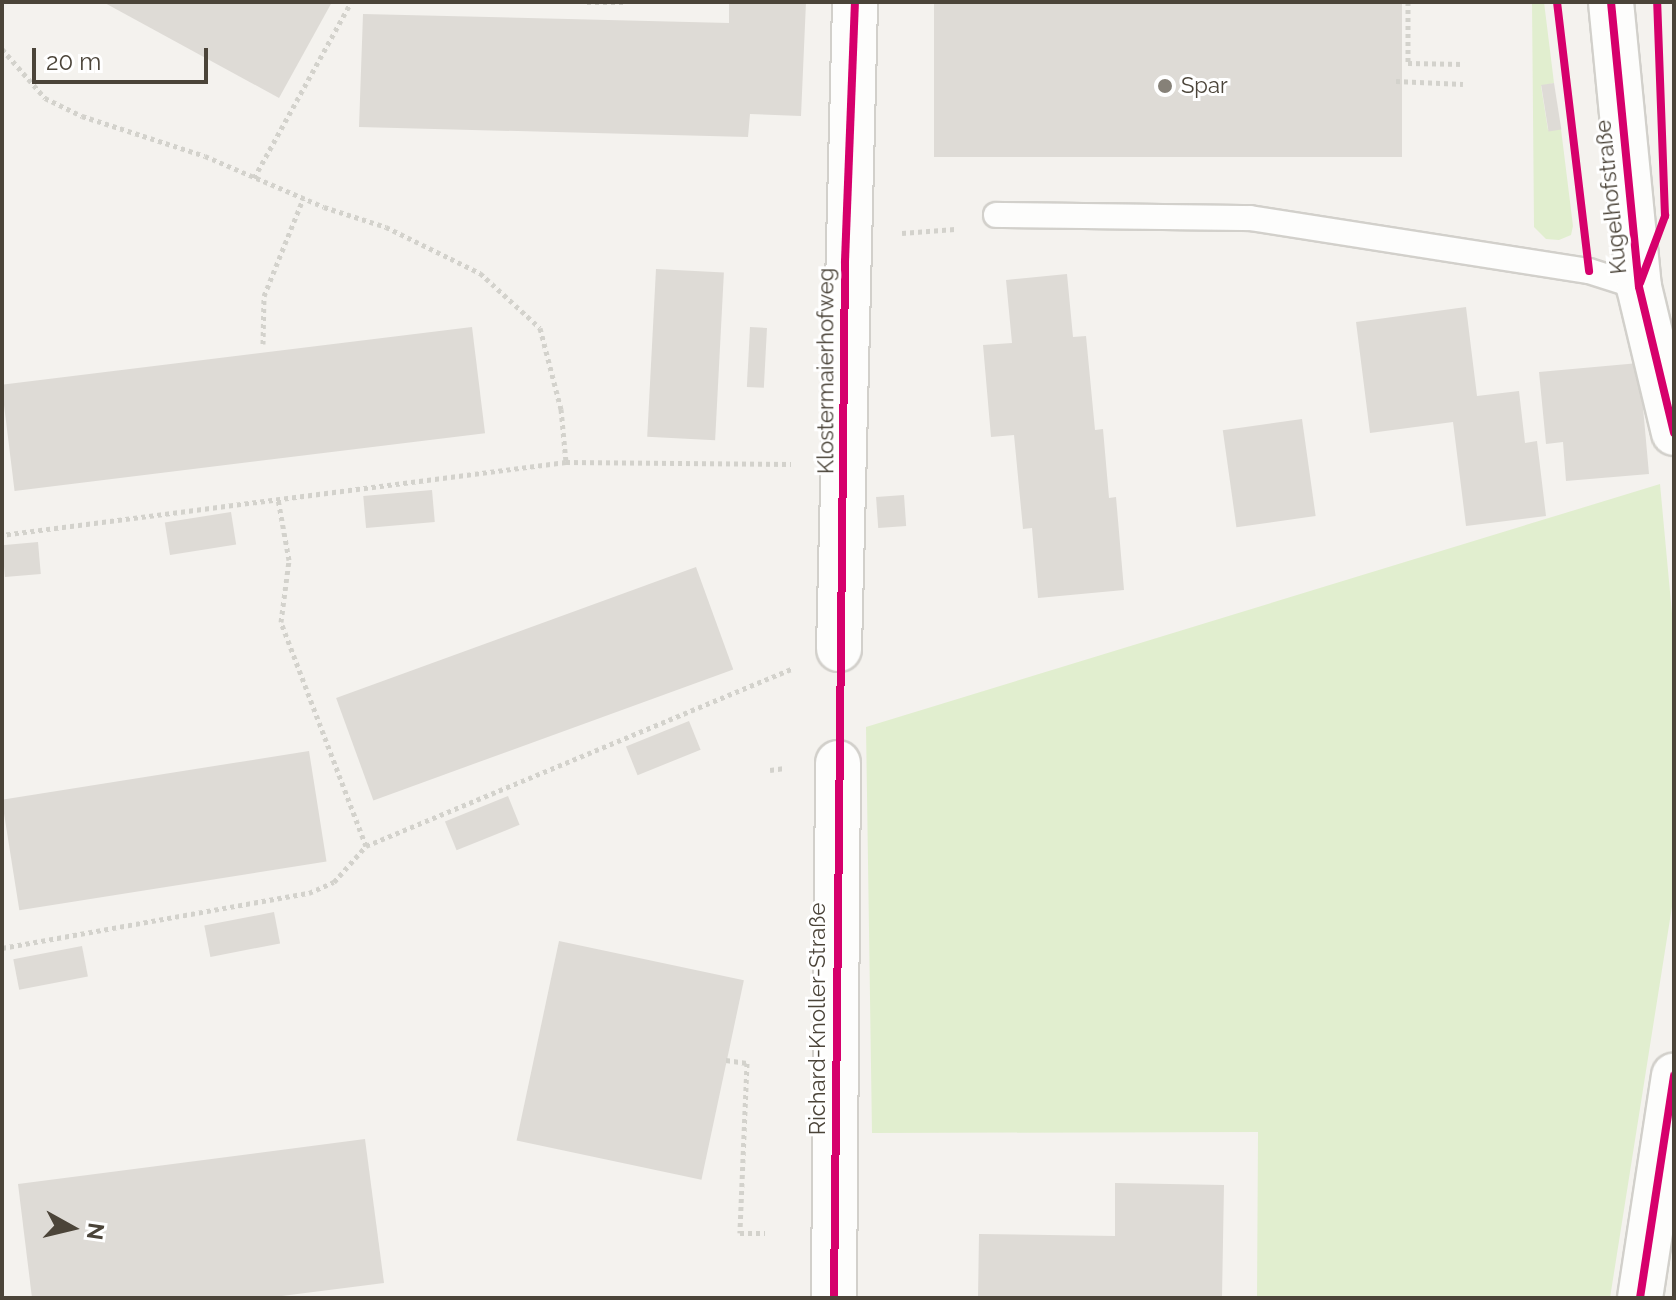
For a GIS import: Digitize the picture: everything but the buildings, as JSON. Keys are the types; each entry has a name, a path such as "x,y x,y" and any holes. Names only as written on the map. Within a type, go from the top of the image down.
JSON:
{"street":[{"name":"Klostermaierhofweg","path":"839,649 845,261 855,2"},
{"name":"Kugelhofstraße","path":"1611,2 1639,287 1674,433"},
{"name":"Richard-Knoller-Straße","path":"834,1298 838,763"},
{"path":"1640,1298 1670,1131 1674,1076"}],"lane":[{"path":"996,215 1250,218 1589,271 1639,287"}],"path":[{"path":"254,178 351,2"},
{"path":"587,2 626,2"},
{"path":"1408,2 1408,63 1464,64"},
{"path":"2,49 45,98 121,133 161,141 448,255 515,301 540,328 561,409 566,462"},
{"path":"1396,81 1463,84"},
{"path":"263,344 264,296 303,199"},
{"path":"845,261 914,228 993,229 996,215"},
{"path":"2,535 566,462 844,465"},
{"path":"278,499 289,560 281,622 366,846"},
{"path":"2,948 309,893 334,882 366,846 839,649"},
{"path":"726,1060 747,1063 740,1233 765,1233"}],"green space":[{"path":"1532,2 1544,2 1554,83 1541,86 1548,130 1561,129 1573,226 1571,235 1559,240 1546,239 1534,227"},
{"path":"1660,484 1674,635 1674,894 1610,1298 1257,1298 1258,1132 872,1133 866,727"}],"cycle path":[{"path":"834,1298 845,261 855,2"},
{"path":"1557,2 1589,271"},
{"path":"1611,2 1639,287 1674,433"},
{"path":"1640,283 1665,216 1657,2"},
{"path":"1640,1298 1674,1076"}],"place":[{"name":"Spar","path":"1165,86"}]}
